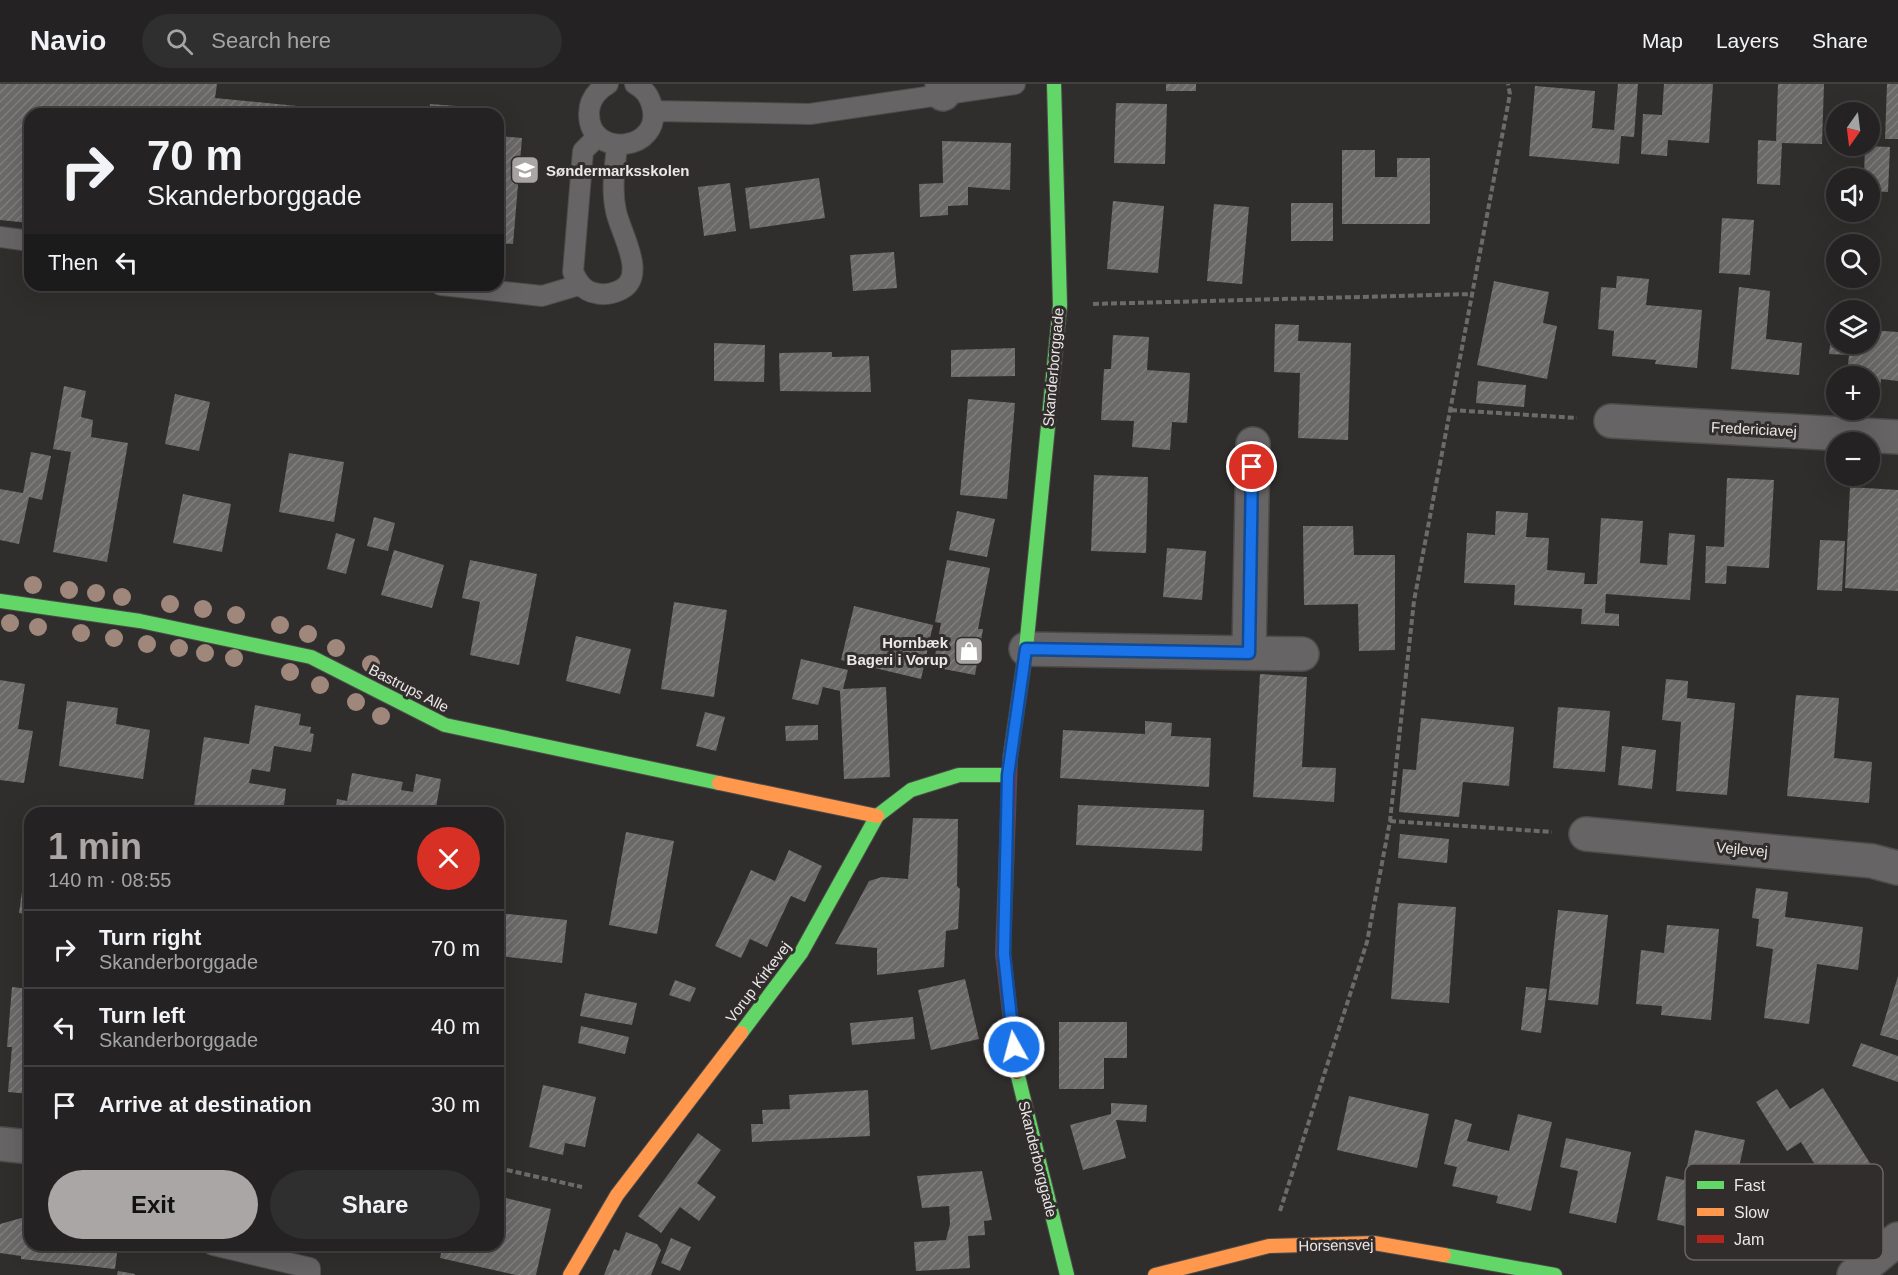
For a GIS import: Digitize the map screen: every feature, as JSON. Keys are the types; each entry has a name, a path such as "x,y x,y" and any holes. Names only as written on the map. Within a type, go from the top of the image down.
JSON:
{"street":[{"name":"Skanderborggade","path":"1054,84 1060,304 1026,649 1008,775 1004,954 1017,1070 1067,1275"},
{"name":"Fredericiavej","path":"1611,421 1898,437"},
{"path":"1249,653 1253,444"},
{"name":"Bastrups Alle","path":"0,601 140,621 300,654 311,657 445,725 877,816"},
{"path":"1026,649 1302,654"},
{"name":"Vorup Kirkevej","path":"570,1275 617,1195 801,953 877,816 911,790 958,775 1008,775"},
{"name":"Vejlevej","path":"1586,834 1872,861 1898,868"},
{"path":"0,1144 24,1146"},
{"path":"1883,1251 1898,1239"},
{"name":"Horsensvej","path":"1155,1275 1269,1246 1374,1244 1555,1275"},
{"path":"1854,1275 1872,1260"}],"lane":[{"path":"608,84 597,91 589,107 589,118 598,136 617,146 632,144 642,139 652,124 653,111 649,97 636,84"},
{"path":"653,111 810,114 942,89 1015,84"},
{"path":"598,136 583,151 573,272 579,285 594,293 612,294 625,288 631,276 632,256 616,212 614,194 617,146"},
{"path":"0,237 24,240"},
{"path":"496,291 542,296 579,285"},
{"path":"238,1251 310,1268 310,1275"}],"path":[{"path":"1269,1246 1367,942 1390,821 1414,601 1510,94 1508,84"},
{"path":"1060,304 1473,294"},
{"path":"1451,410 1611,421"},
{"path":"1390,821 1586,834"},
{"path":"504,1169 617,1195"}],"building":[{"path":"0,84 217,84 215,98 317,108 24,108 24,222 0,220"},
{"path":"1166,84 1196,84 1196,91 1166,91"},
{"path":"1618,84 1638,84 1634,137 1621,136 1619,164 1529,156 1535,86 1595,91 1592,128 1614,130"},
{"path":"1664,84 1713,84 1709,143 1668,140 1667,156 1641,154 1643,114 1662,115"},
{"path":"1778,84 1824,84 1822,144 1782,143 1780,185 1757,184 1758,140 1776,141"},
{"path":"1887,84 1898,84 1898,139 1885,139"},
{"path":"1116,103 1167,104 1165,164 1114,163"},
{"path":"430,104 469,107 469,108 430,108"},
{"path":"504,136 522,138 513,244 504,243"},
{"path":"942,141 1011,143 1010,190 968,187 968,205 948,206 948,215 920,217 919,184 943,183"},
{"path":"1880,147 1890,147 1888,192 1880,192 1880,168 1864,168 1865,156 1880,156"},
{"path":"1342,150 1375,150 1375,177 1397,177 1397,158 1430,158 1430,224 1342,224"},
{"path":"819,178 825,218 750,229 745,188"},
{"path":"730,183 736,231 704,236 698,187"},
{"path":"1113,201 1164,206 1158,273 1107,269"},
{"path":"1291,203 1333,203 1333,241 1291,241"},
{"path":"1214,204 1249,207 1242,284 1207,281"},
{"path":"1722,218 1754,220 1750,275 1719,273"},
{"path":"894,252 897,288 853,291 850,255"},
{"path":"1617,276 1649,279 1646,305 1702,310 1697,368 1655,364 1656,360 1612,356 1614,331 1598,329 1601,287 1616,288"},
{"path":"1494,281 1549,292 1543,323 1557,326 1547,379 1477,365"},
{"path":"1739,287 1770,291 1766,339 1802,343 1799,375 1731,369"},
{"path":"1275,324 1299,325 1298,341 1351,343 1348,440 1298,438 1300,373 1274,372"},
{"path":"1880,331 1898,332 1898,381 1881,379 1880,387 1880,366 1848,366 1849,355 1829,354 1880,354"},
{"path":"1113,335 1149,337 1147,370 1190,373 1187,423 1172,422 1170,450 1132,447 1134,421 1101,420 1104,369 1111,369"},
{"path":"714,343 765,345 764,382 714,381"},
{"path":"1015,348 1015,376 951,377 951,350"},
{"path":"832,352 832,357 869,356 871,392 780,391 779,353"},
{"path":"1478,381 1526,385 1524,407 1476,403"},
{"path":"64,386 86,391 81,417 93,420 91,437 128,443 107,562 53,552 71,452 53,449"},
{"path":"175,394 210,402 199,451 165,444"},
{"path":"968,399 1015,403 1007,499 960,495"},
{"path":"31,452 51,456 42,500 29,497 19,544 0,540 0,489 23,493"},
{"path":"289,453 344,462 334,522 279,512"},
{"path":"1094,475 1148,477 1146,553 1091,551"},
{"path":"1727,478 1774,480 1769,568 1727,566 1726,584 1705,583 1706,546 1724,547"},
{"path":"1850,487 1898,490 1898,591 1845,588"},
{"path":"183,494 231,504 222,552 173,543"},
{"path":"957,511 995,519 987,557 949,550"},
{"path":"1496,511 1528,513 1526,537 1549,538 1547,570 1585,573 1584,584 1597,584 1601,518 1643,521 1640,563 1667,565 1669,533 1695,535 1690,600 1606,594 1605,613 1619,614 1619,626 1581,624 1582,609 1514,605 1515,585 1464,583 1467,533 1495,535"},
{"path":"374,517 395,523 388,551 367,546"},
{"path":"1303,526 1353,526 1354,555 1395,555 1395,650 1359,651 1358,604 1304,605"},
{"path":"336,533 355,539 346,574 327,569"},
{"path":"1820,540 1845,541 1842,591 1817,590"},
{"path":"1167,548 1206,551 1202,600 1163,597"},
{"path":"394,550 444,565 432,608 381,595"},
{"path":"470,560 537,574 519,665 470,655 480,602 462,598"},
{"path":"947,560 990,568 978,629 983,629 975,675 933,667 941,623 935,622"},
{"path":"674,602 727,610 714,697 661,689"},
{"path":"854,606 933,625 921,679 841,660"},
{"path":"576,636 631,649 620,694 566,681"},
{"path":"801,659 848,670 843,689 886,687 890,777 844,779 840,691 823,687 818,705 792,699"},
{"path":"1260,674 1307,677 1302,767 1336,768 1334,802 1253,797"},
{"path":"1666,679 1688,681 1687,698 1735,703 1727,795 1676,791 1681,722 1662,720"},
{"path":"0,680 25,684 18,729 33,731 24,783 0,780"},
{"path":"1796,695 1839,698 1834,758 1872,762 1869,803 1787,796"},
{"path":"67,701 118,708 116,724 150,730 143,779 59,766"},
{"path":"255,705 301,714 299,725 311,727 310,733 314,734 311,752 274,746 270,772 252,769 249,783 286,789 284,807 194,807 204,737 249,744"},
{"path":"1558,707 1610,711 1605,772 1553,768"},
{"path":"705,712 725,717 716,751 696,746"},
{"path":"1421,718 1514,727 1509,786 1463,782 1459,817 1399,812 1403,769 1416,770"},
{"path":"1145,721 1172,723 1171,736 1211,738 1209,787 1060,778 1063,730 1145,734"},
{"path":"818,725 818,740 786,741 785,726"},
{"path":"1622,746 1656,750 1652,789 1618,785"},
{"path":"352,773 403,782 401,790 413,792 416,774 441,779 436,807 336,807 337,799 347,801"},
{"path":"1078,805 1204,810 1202,851 1076,845"},
{"path":"913,818 958,819 957,886 960,889 958,929 946,931 944,967 877,975 877,948 835,944 869,881 882,877 908,879"},
{"path":"626,832 674,841 657,934 609,925"},
{"path":"1400,834 1449,839 1447,863 1398,858"},
{"path":"789,850 822,866 805,902 791,896 767,947 750,939 741,958 715,946 751,870 775,881"},
{"path":"24,876 24,914 19,913"},
{"path":"1756,888 1788,892 1785,917 1863,927 1858,970 1817,964 1809,1024 1764,1018 1773,949 1756,946 1759,919 1752,918"},
{"path":"1398,903 1456,907 1449,1003 1391,999"},
{"path":"1558,910 1608,915 1598,1005 1548,1000"},
{"path":"504,914 567,920 562,963 504,957"},
{"path":"1667,925 1719,929 1711,1020 1661,1015 1662,1006 1636,1004 1641,950 1664,953"},
{"path":"1898,976 1898,1040 1880,1035"},
{"path":"965,979 979,1039 931,1050 918,990"},
{"path":"675,980 696,988 690,1002 669,995"},
{"path":"12,987 24,988 24,1093 8,1092 12,1047 7,1047"},
{"path":"1526,987 1547,989 1541,1033 1521,1030"},
{"path":"585,993 637,1003 632,1025 580,1016"},
{"path":"913,1017 915,1039 852,1045 850,1023"},
{"path":"1059,1022 1127,1022 1127,1058 1104,1058 1104,1089 1059,1089"},
{"path":"581,1026 629,1037 625,1054 578,1043"},
{"path":"1861,1043 1898,1056 1898,1082 1852,1066"},
{"path":"543,1085 596,1097 585,1147 565,1143 563,1155 529,1147"},
{"path":"1823,1088 1870,1164 1815,1164 1801,1142 1787,1151 1756,1102 1777,1089 1790,1109"},
{"path":"868,1090 870,1136 752,1142 751,1124 763,1124 762,1110 790,1109 789,1095"},
{"path":"1349,1096 1429,1114 1417,1168 1337,1150"},
{"path":"1111,1103 1147,1105 1146,1122 1116,1120 1126,1158 1083,1170 1070,1125 1111,1114"},
{"path":"1518,1114 1552,1122 1531,1211 1496,1203 1498,1196 1452,1186 1457,1167 1444,1164 1455,1119 1472,1124 1467,1141 1509,1151"},
{"path":"1695,1130 1745,1140 1740,1164 1688,1164"},
{"path":"698,1133 721,1150 697,1183 716,1197 699,1221 680,1207 661,1233 638,1216"},
{"path":"1566,1138 1631,1152 1616,1223 1569,1213 1578,1171 1560,1167"},
{"path":"982,1171 992,1220 984,1221 985,1235 968,1236 970,1268 916,1271 914,1242 946,1240 950,1224 949,1206 922,1208 917,1176"},
{"path":"1685,1175 1685,1226 1657,1220 1666,1176 1684,1180"},
{"path":"504,1197 551,1209 536,1275 516,1275 440,1258 442,1251 504,1251"},
{"path":"24,1217 24,1251 117,1251 115,1269 21,1259 21,1256 0,1253 0,1224"},
{"path":"626,1232 657,1244 661,1250 651,1275 604,1275 614,1249 619,1251"},
{"path":"671,1238 691,1247 680,1271 661,1263"},
{"path":"118,1271 135,1274 135,1275 117,1275"}],"traffic: fast":[{"path":"1010,759 1026,649 1060,305 1054,84"},
{"path":"0,601 140,621 311,657 445,725 719,783"},
{"path":"741,1033 801,953 877,816 911,790 959,775 1008,775"},
{"path":"1017,1072 1067,1275"},
{"path":"1444,1255 1555,1275"}],"traffic: slow":[{"path":"719,783 877,816"},
{"path":"570,1275 617,1195 741,1033"},
{"path":"1155,1275 1269,1246 1374,1243 1444,1255"}],"traffic: jam":[{"path":"1010,759 1003,954 1017,1072"}],"place":[{"name":"Søndermarksskolen","path":"525,170"},
{"name":"Hornbæk Bageri i Vorup","path":"969,651"}],"route":[{"path":"1014,1047 1004,954 1008,775 1026,649 1249,653 1252,467"}]}
